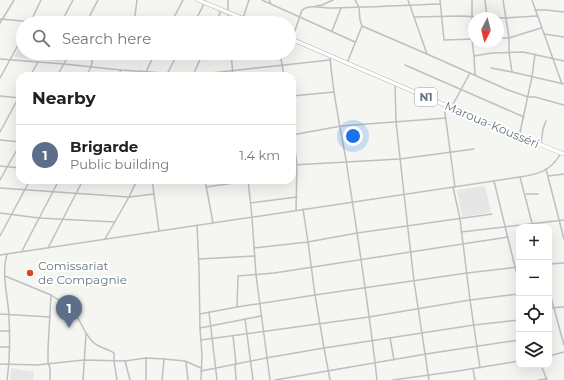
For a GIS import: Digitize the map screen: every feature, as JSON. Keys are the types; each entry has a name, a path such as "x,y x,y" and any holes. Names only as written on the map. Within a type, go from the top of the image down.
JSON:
{"highway":[{"path":"198,0 205,1 237,16"},
{"name":"Maroua-Kousséri","path":"296,42 330,58 347,63 541,146 563,153"}],"street":[{"path":"0,23 1,19 14,0"},
{"path":"33,16 41,0"},
{"path":"65,16 73,0"},
{"path":"90,16 98,0"},
{"path":"135,16 137,0"},
{"path":"175,16 183,0"},
{"path":"228,0 228,16"},
{"path":"243,16 249,0"},
{"path":"262,0 356,42"},
{"path":"269,0 271,4"},
{"path":"296,26 303,9 322,5 333,0"},
{"path":"347,63 362,26 355,0"},
{"path":"408,0 427,54"},
{"path":"440,0 444,40 468,39"},
{"path":"472,0 472,12"},
{"path":"485,0 486,12"},
{"path":"503,0 509,38 509,52 512,72"},
{"path":"532,0 541,28 563,84"},
{"path":"198,16 205,1"},
{"path":"314,6 322,8 341,8 440,4"},
{"path":"332,31 341,8"},
{"path":"218,16 221,9"},
{"path":"535,10 564,12"},
{"path":"414,17 468,16"},
{"path":"506,18 537,16"},
{"path":"1,19 16,21"},
{"path":"362,26 508,90 528,97 535,97 564,105"},
{"path":"504,38 509,38 541,28"},
{"path":"544,34 564,37"},
{"path":"474,48 475,75"},
{"path":"0,78 16,49"},
{"path":"474,56 492,53 523,52 564,61"},
{"path":"519,136 532,77 535,54"},
{"path":"219,72 330,58 334,92 361,260 377,380"},
{"path":"0,59 141,72 146,72 152,60"},
{"path":"59,72 66,60"},
{"path":"88,72 92,60"},
{"path":"168,72 174,60"},
{"path":"195,72 201,60"},
{"path":"231,60 232,70"},
{"path":"281,60 283,72"},
{"path":"32,72 38,62"},
{"path":"405,65 524,117"},
{"path":"491,68 563,84"},
{"path":"451,108 470,74"},
{"path":"395,84 396,122 404,194 414,281 429,380"},
{"path":"296,96 334,92"},
{"path":"0,96 16,98"},
{"path":"0,132 16,103"},
{"path":"443,104 480,368"},
{"path":"296,134 340,126 446,118"},
{"path":"541,146 543,129 546,121"},
{"path":"0,140 16,142"},
{"path":"297,164 400,159 474,149"},
{"path":"0,180 16,151"},
{"path":"0,255 520,177 536,174 546,170 563,153"},
{"path":"296,158 296,210"},
{"path":"0,166 16,168"},
{"path":"546,170 564,239"},
{"path":"548,176 564,174"},
{"path":"520,177 532,224 564,220"},
{"path":"494,181 516,271"},
{"path":"0,236 28,184"},
{"path":"22,251 57,184"},
{"path":"48,248 81,184"},
{"path":"105,239 129,198 135,184"},
{"path":"153,184 159,231"},
{"path":"206,184 213,223"},
{"path":"206,187 224,184"},
{"path":"248,184 256,275 270,380"},
{"path":"0,188 129,198 154,194"},
{"path":"525,194 538,194"},
{"path":"250,203 297,197"},
{"path":"303,210 315,295 330,380"},
{"path":"0,213 39,218 115,222"},
{"path":"254,248 308,242 357,233 492,214"},
{"path":"197,225 202,368 201,380"},
{"path":"461,232 516,226"},
{"path":"237,307 238,276 256,275 361,260 508,237"},
{"path":"7,254 5,262 9,315 7,380"},
{"path":"199,259 254,256"},
{"path":"552,264 564,263"},
{"path":"200,314 315,295 515,267"},
{"path":"5,276 51,295 73,310 92,341 114,353 117,380"},
{"path":"201,340 369,317 470,300 516,294"},
{"path":"50,380 50,368 48,363 51,295"},
{"path":"551,296 564,345"},
{"path":"554,308 564,307"},
{"path":"209,312 218,380"},
{"path":"0,314 50,317"},
{"path":"200,328 262,316"},
{"path":"245,319 253,380"},
{"path":"201,371 324,348 474,325 516,320"},
{"path":"0,332 9,331"},
{"path":"83,380 86,333"},
{"path":"233,336 236,380"},
{"path":"390,338 394,360"},
{"path":"274,380 289,379 426,354 516,340"},
{"path":"0,347 9,347"},
{"path":"552,355 564,352"},
{"path":"0,364 31,365 84,360 125,361 146,358 186,361 202,368"},
{"path":"146,358 146,380"},
{"path":"162,380 164,359"},
{"path":"125,361 130,380"},
{"path":"186,361 188,380"},
{"path":"392,380 516,362"},
{"path":"538,380 547,379 542,368"},
{"path":"473,369 475,380"}],"shaded area":[{"path":"43,60 64,60 63,62"},
{"path":"485,186 491,212 462,217 457,190"},
{"path":"11,368 34,372 33,380 10,380"}],"place":[{"name":"Comissariat de Compagnie","path":"30,273"},
{"name":"Brigarde","path":"69,328"}]}
